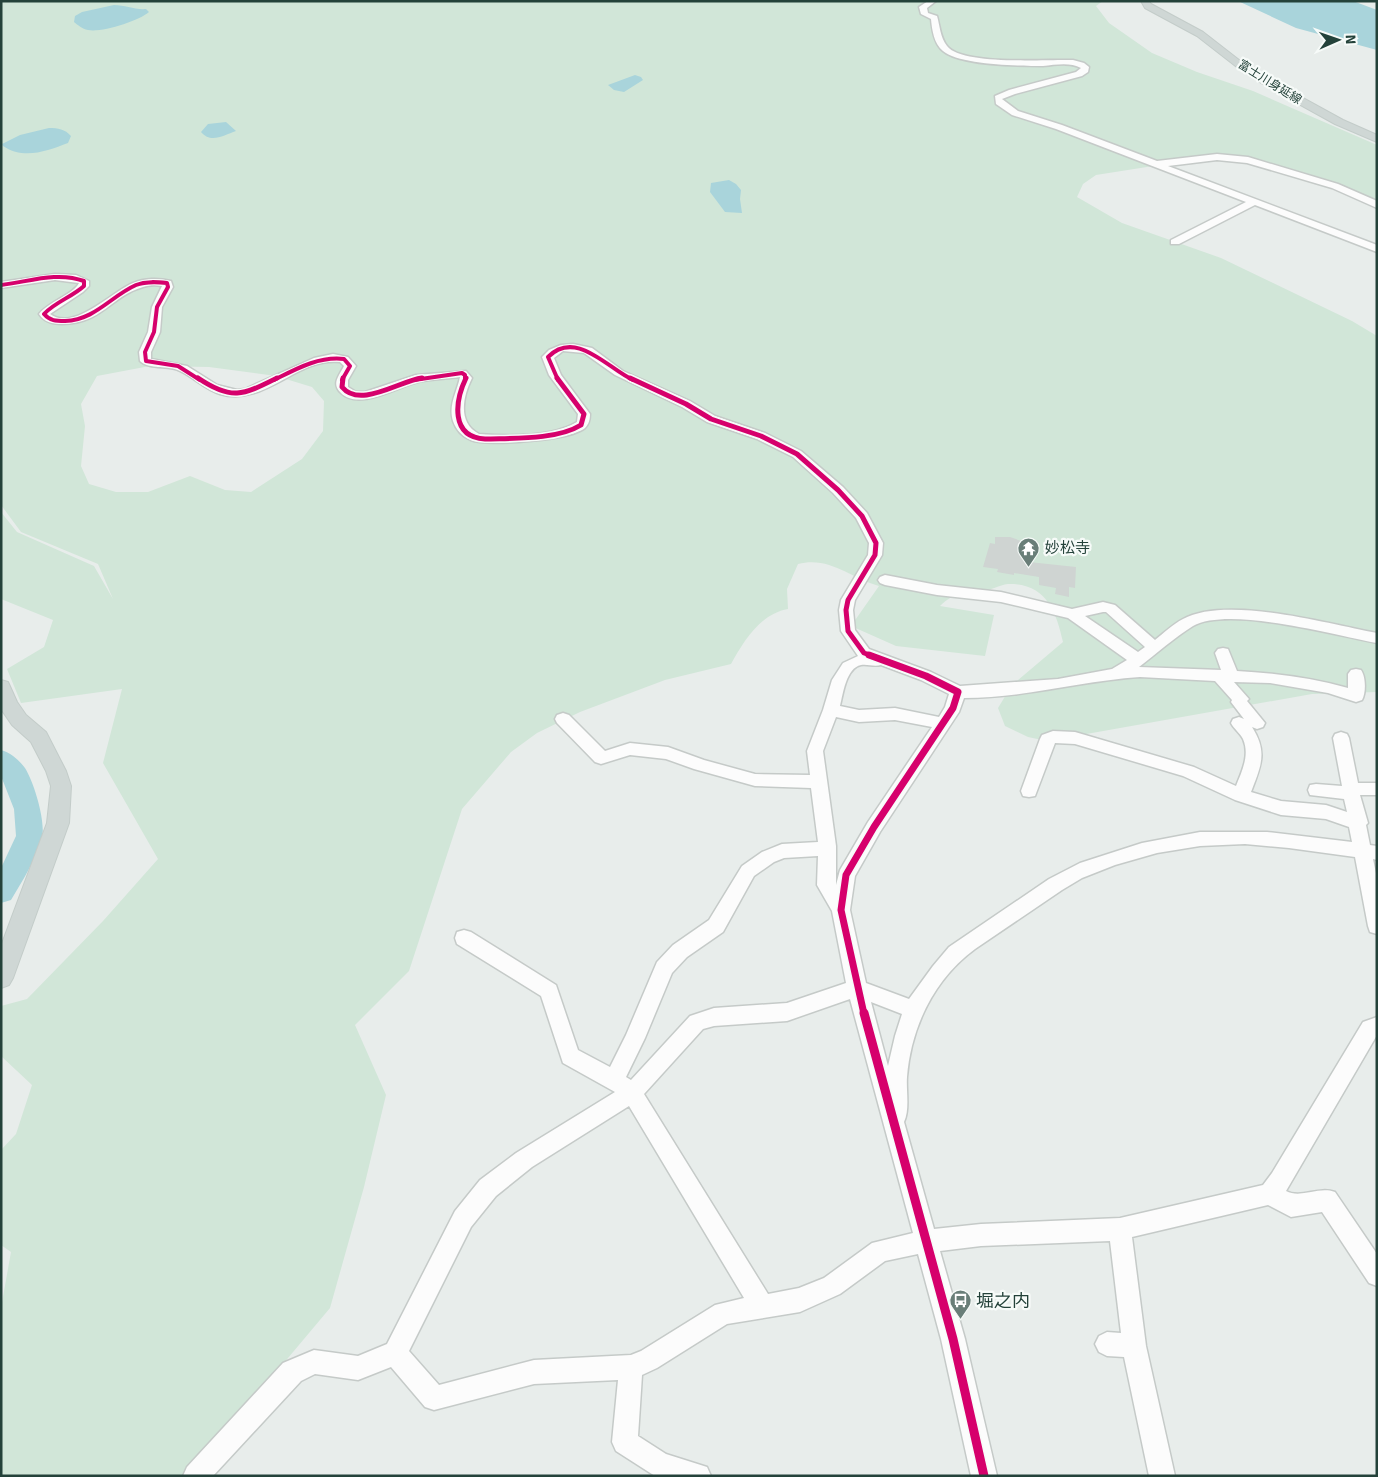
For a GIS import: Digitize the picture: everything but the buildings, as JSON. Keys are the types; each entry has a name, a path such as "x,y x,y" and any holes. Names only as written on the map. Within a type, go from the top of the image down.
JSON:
{"main road":[{"name":"富士川身延線","path":"1145,1 1148,6 1211,41 1245,69 1260,78 1339,122 1377,139"},
{"path":"1,687 8,704 19,720 39,737 56,771 61,786 58,823 1,978"}],"street":[{"path":"933,1 924,8 925,14 934,18 937,34 945,50 951,54 964,58 1026,63 1072,62 1085,67 1085,70 1079,74 1012,92 998,98 999,102 1015,113 1052,124 1377,249"},
{"path":"1157,164 1217,157 1248,160 1335,186 1377,205"},
{"path":"1175,242 1254,202"},
{"path":"1,285 58,277 79,278 84,282 84,286 78,292 51,306 44,314 47,318 54,321 66,322 90,317 139,284 167,283 168,287 157,307 154,332 145,352 146,360 186,369 202,381 223,392 236,394 249,392 313,362 332,358 345,359 348,362 350,366 342,380 342,387 346,392 354,396 377,393 416,379 466,374 456,404 458,417 460,425 467,435 476,438 552,435 574,430 581,426 584,414 555,375 548,357 561,348 573,347 588,350 619,373 686,404 711,419 778,443 797,454 838,490 862,516 876,543 875,555 848,600 846,610 848,631 864,653 947,685 958,692 1058,684 1112,674 1140,672 1270,678 1328,688 1356,696 1356,674"},
{"path":"885,580 937,590 1001,597 1072,614 1103,607 1110,608 1155,648"},
{"path":"1112,674 1138,660 1189,622 1212,615 1230,613 1251,614 1377,638"},
{"path":"1072,614 1138,660"},
{"path":"1222,653 1225,675 1241,699 1238,702 1257,723"},
{"path":"890,662 859,660 849,666 838,682 832,710 815,750 827,848 826,885 841,910 857,988 884,1095 899,1140 953,1340 984,1476"},
{"path":"841,910 846,876 874,827 941,723 953,708 958,692"},
{"path":"832,710 859,716 895,714 941,723"},
{"path":"563,719 601,758 630,749 668,753 700,765 755,780 819,782"},
{"path":"1240,723 1253,740 1256,749 1241,795"},
{"path":"1029,791 1048,739 1062,736 1075,738 1188,771 1241,795 1280,808 1326,812 1359,822"},
{"path":"1342,738 1359,822 1370,852 1377,926"},
{"path":"1316,790 1352,791 1377,788"},
{"path":"899,1140 896,1097 900,1053 914,1010 931,984 956,954 1048,890 1084,868 1153,848 1198,839 1243,836 1370,852"},
{"path":"614,1080 636,1038 664,968 680,951 716,926 748,871 768,857 782,851 827,848"},
{"path":"464,938 548,991 570,1056 614,1080 632,1093 762,1305"},
{"path":"196,1476 292,1372 314,1362 358,1368 395,1353 463,1219 488,1188 524,1160 632,1093 697,1022 714,1017 787,1012 857,988 914,1010"},
{"path":"395,1353 434,1398 534,1372 631,1367 649,1360 723,1313 800,1300 832,1286 880,1251 926,1241 981,1235 1120,1229 1268,1194 1280,1181 1370,1028 1377,1026"},
{"path":"1268,1194 1291,1206 1327,1200 1377,1275"},
{"path":"1120,1229 1134,1346 1162,1476"},
{"path":"1107,1344 1134,1346"},
{"path":"631,1367 625,1442 660,1465 698,1476"}],"green space":[{"path":"1,1 1103,1 1096,6 1109,23 1152,53 1197,72 1253,91 1377,145 1377,204 1337,187 1223,155 1096,175 1083,184 1077,197 1122,223 1221,258 1352,321 1377,336 1377,692 1312,694 1047,741 1028,737 1005,726 998,708 1012,685 1063,642 1053,610 1040,594 1032,588 1008,584 982,592 955,596 940,606 994,615 985,656 896,646 851,626 879,586 830,565 809,562 798,564 787,589 788,609 769,616 761,623 741,646 731,664 665,680 580,712 537,733 511,752 462,809 409,971 355,1025 386,1095 364,1187 330,1308 189,1476 1,1476 1,1308 11,1252 1,1245 1,1150 16,1134 32,1085 1,1056 1,1006 27,999 103,921 158,859 103,763 122,689 21,703 7,669 44,647 53,620 1,599 1,512 17,532 94,566 113,599 98,564 21,532 1,505","holes":["150,366 209,367 276,376 312,387 324,401 323,431 302,459 251,492 225,490 190,476 148,492 116,492 89,484 81,466 85,426 81,404 97,376"]}],"water":[{"path":"1238,1 1353,1 1377,10 1377,50 1296,28"},
{"path":"114,5 146,9 149,12 129,22 102,30 86,29 74,22 75,16 82,12"},
{"path":"635,75 643,80 624,92 614,90 608,85"},
{"path":"226,122 236,131 213,138 205,136 201,132 208,124"},
{"path":"49,128 61,129 69,134 71,136 68,143 36,153 19,153 2,144 20,135"},
{"path":"729,180 741,190 742,213 725,212 710,192 711,183"}],"waterway":[{"path":"1,759 15,774 27,809 29,836 18,864 1,892"}],"cycle path":[{"path":"1,285 55,277 76,278 84,281 84,286 80,290 53,305 44,314 51,320 72,321 91,315 137,285 150,282 167,283 168,287 157,307 154,332 145,352 146,361 183,368 199,379 225,392 237,394 249,392 302,367 333,358 344,359 350,366 342,380 342,387 346,392 354,396 366,396 416,379 462,373 466,378 459,394 459,421 462,428 476,438 514,438 548,435 574,429 581,425 584,414 555,375 548,357 561,348 573,347 588,350 619,373 686,404 711,419 761,436 797,454 838,490 862,516 876,543 875,555 848,600 846,610 848,631 864,653 926,676 958,692 953,708 874,827 846,875 841,910 857,988 953,1339 984,1476"}],"place":[{"name":"妙松寺","path":"1029,567"},
{"name":"堀之内","path":"960,1320"}]}
